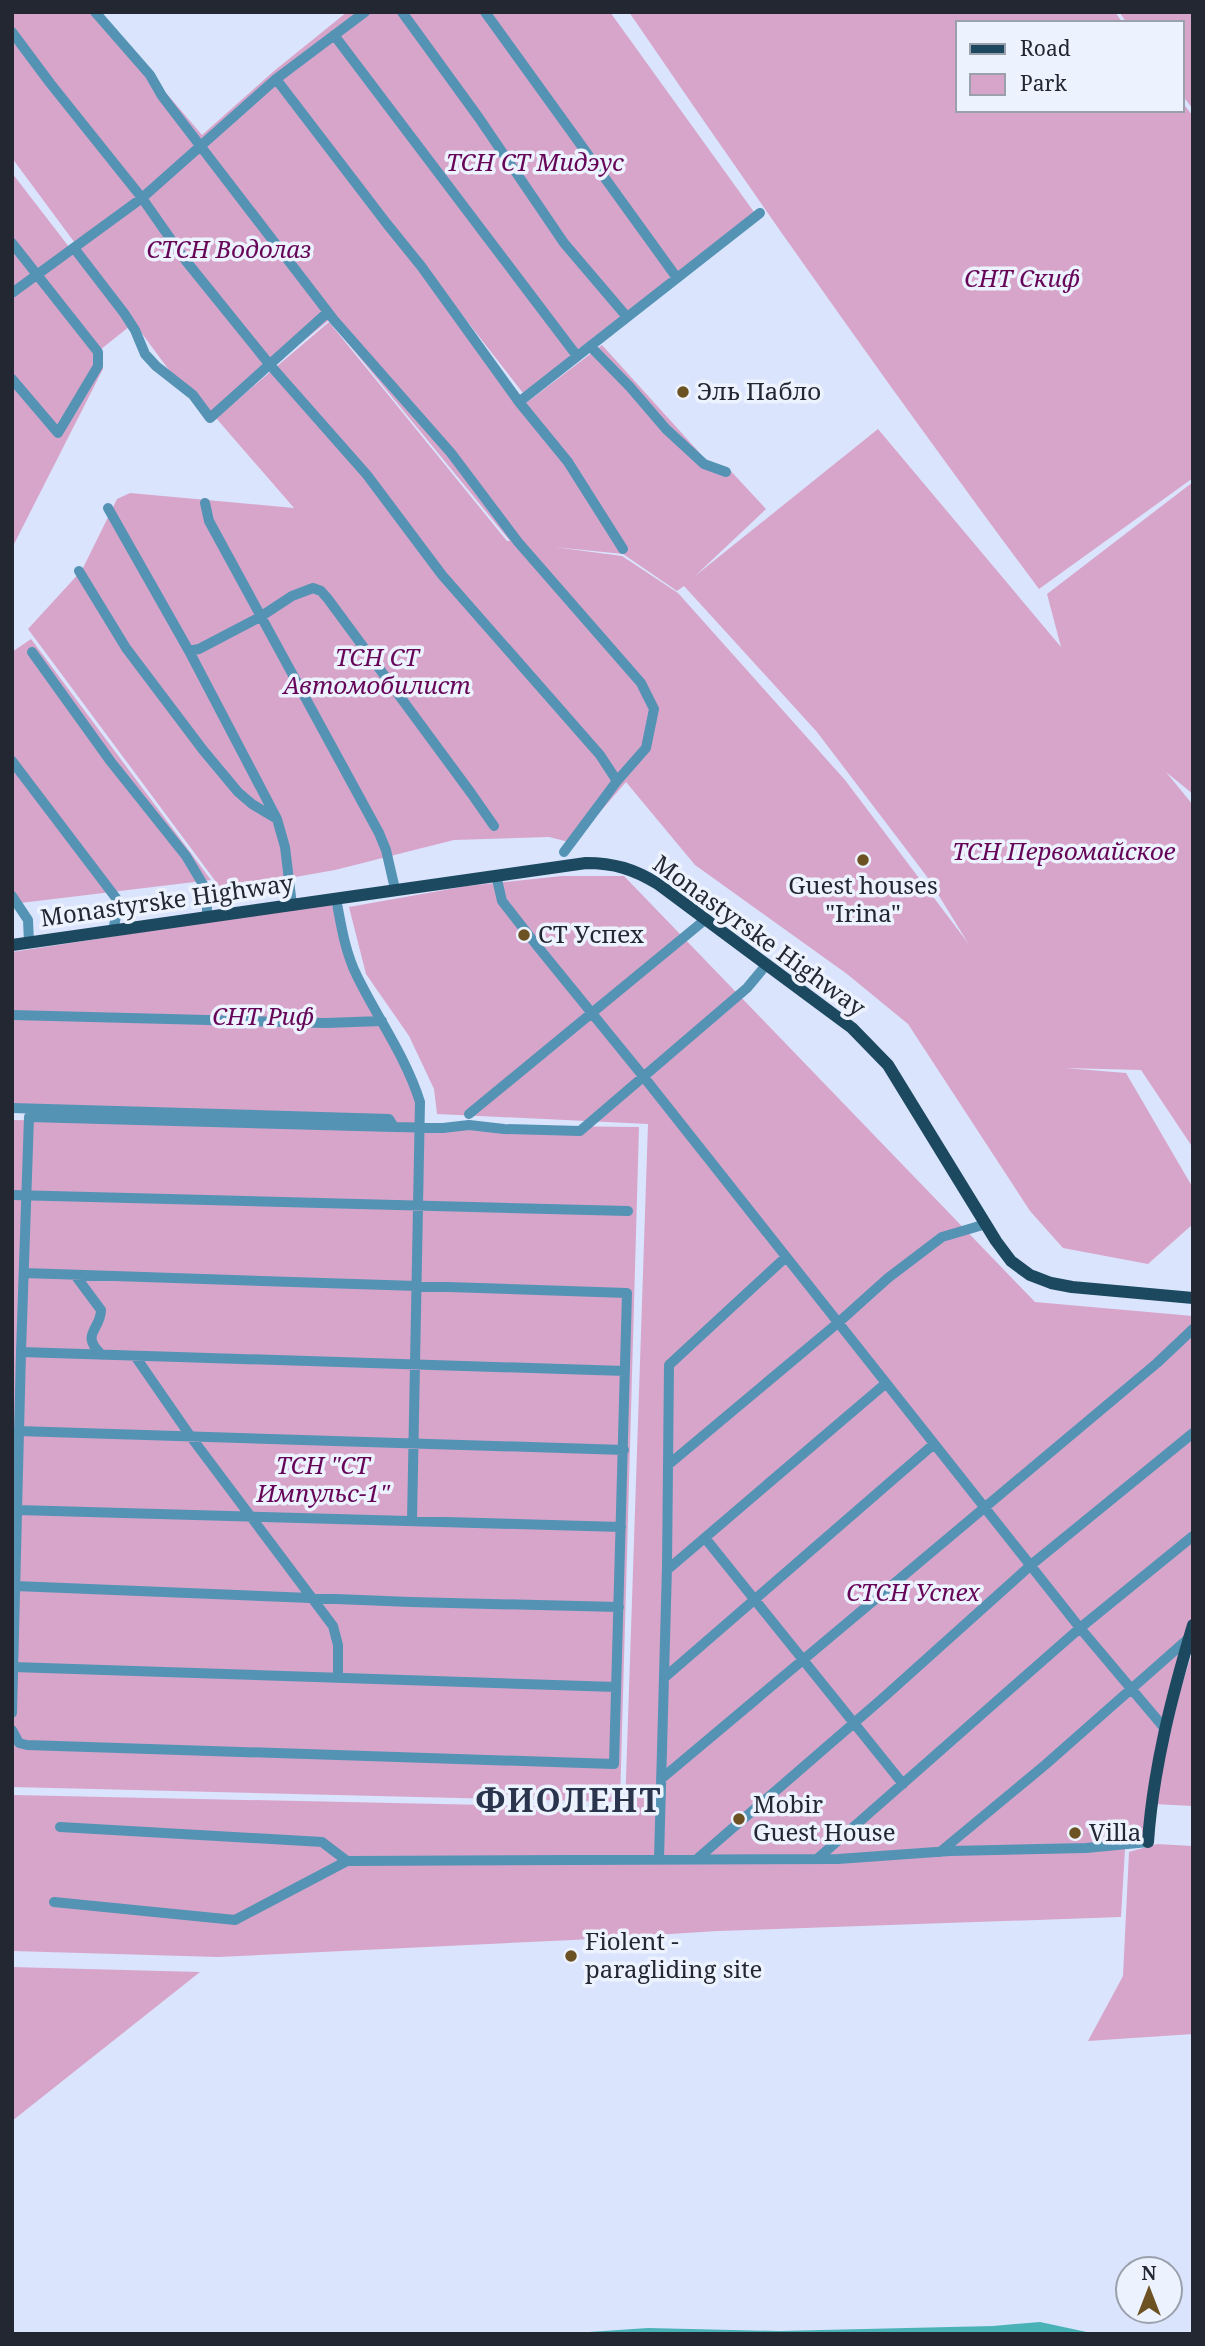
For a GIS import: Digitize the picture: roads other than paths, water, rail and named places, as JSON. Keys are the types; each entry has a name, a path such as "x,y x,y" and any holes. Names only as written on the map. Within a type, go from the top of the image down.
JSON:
{"main road":[{"name":"Monastyrske Highway","path":"12,945 496,875 586,863 612,864 642,874 852,1028 888,1065 1011,1261 1030,1275 1051,1283 1193,1298"},
{"path":"1148,1842 1150,1807 1191,1632"}],"street":[{"path":"95,12 150,75 162,96 328,312 452,453 518,542 641,683 654,709 646,748 617,780 564,852"},
{"path":"12,293 142,198 276,79 365,12"},
{"path":"402,12 479,118 564,243 627,317"},
{"path":"485,12 677,278"},
{"path":"12,32 142,198 186,261 270,365 367,475 442,575 600,755 617,780"},
{"path":"334,35 577,356"},
{"path":"276,79 421,266 519,402 568,463 623,549"},
{"path":"519,402 760,213"},
{"path":"12,243 98,352 98,366 58,433 12,379"},
{"path":"74,248 124,313 145,354 193,395 210,418 328,312"},
{"path":"590,346 666,429 704,464 726,472"},
{"path":"205,503 209,521 379,833 395,889"},
{"path":"108,508 277,819 285,847 292,905"},
{"path":"79,571 126,648 203,750 238,792 277,819"},
{"path":"188,651 199,649 260,617 292,596 313,588 321,591 494,827"},
{"path":"32,652 111,762 186,856 207,891 207,917"},
{"path":"12,761 116,898 118,908 113,930"},
{"path":"496,875 502,901 1080,1628 1166,1730"},
{"path":"12,895 28,920 29,943"},
{"path":"336,898 346,950 415,1085 420,1102 412,1521"},
{"path":"469,1114 706,919"},
{"path":"12,1713 20,1352 29,1117 394,1127 469,1125 504,1129 580,1131 747,988 767,964"},
{"path":"12,1015 312,1023 382,1021"},
{"path":"12,1108 389,1119 394,1127"},
{"path":"12,1195 628,1211"},
{"path":"668,1465 888,1278 942,1237 986,1224"},
{"path":"659,1859 667,1570 669,1365 786,1257"},
{"path":"12,1730 19,1742 27,1745 614,1764 624,1450 627,1293 24,1273"},
{"path":"75,1275 101,1310 102,1316 92,1331 92,1341 95,1349 102,1355"},
{"path":"661,1779 1147,1372 1193,1329"},
{"path":"20,1352 625,1371"},
{"path":"135,1356 191,1437 336,1633 338,1678"},
{"path":"667,1570 885,1384"},
{"path":"18,1431 624,1450"},
{"path":"697,1859 1031,1565 1193,1433"},
{"path":"664,1678 934,1444"},
{"path":"16,1510 621,1527"},
{"path":"817,1859 1080,1628 1193,1536"},
{"path":"705,1538 903,1784"},
{"path":"15,1586 312,1598 619,1606"},
{"path":"940,1852 1045,1765 1191,1632"},
{"path":"13,1667 617,1687"},
{"path":"60,1827 322,1842 346,1861"},
{"path":"54,1902 235,1920 346,1861 817,1859 1086,1848 1148,1842"}],"place":[{"name":"Эль Пабло","path":"683,392"},
{"name":"Guest houses \"Irina\"","path":"863,860"},
{"name":"СТ Успех","path":"524,935"},
{"name":"Mobir Guest House","path":"739,1819"},
{"name":"Villa","path":"1075,1833"},
{"name":"Fiolent - paragliding site","path":"571,1956"}],"district":[{"name":"ФИОЛЕНТ","path":"569,1801"}],"park label":[{"name":"ТСН СТ Мидэус","path":"535,163"},
{"name":"СТСН Водолаз","path":"229,250"},
{"name":"СНТ Скиф","path":"1022,279"},
{"name":"ТСН СТ Автомобилист","path":"377,672"},
{"name":"ТСН Первомайское","path":"1064,852"},
{"name":"СНТ Риф","path":"263,1017"},
{"name":"ТСН \"СТ Импульс-1\"","path":"323,1480"},
{"name":"СТСН Успех","path":"913,1593"}]}
